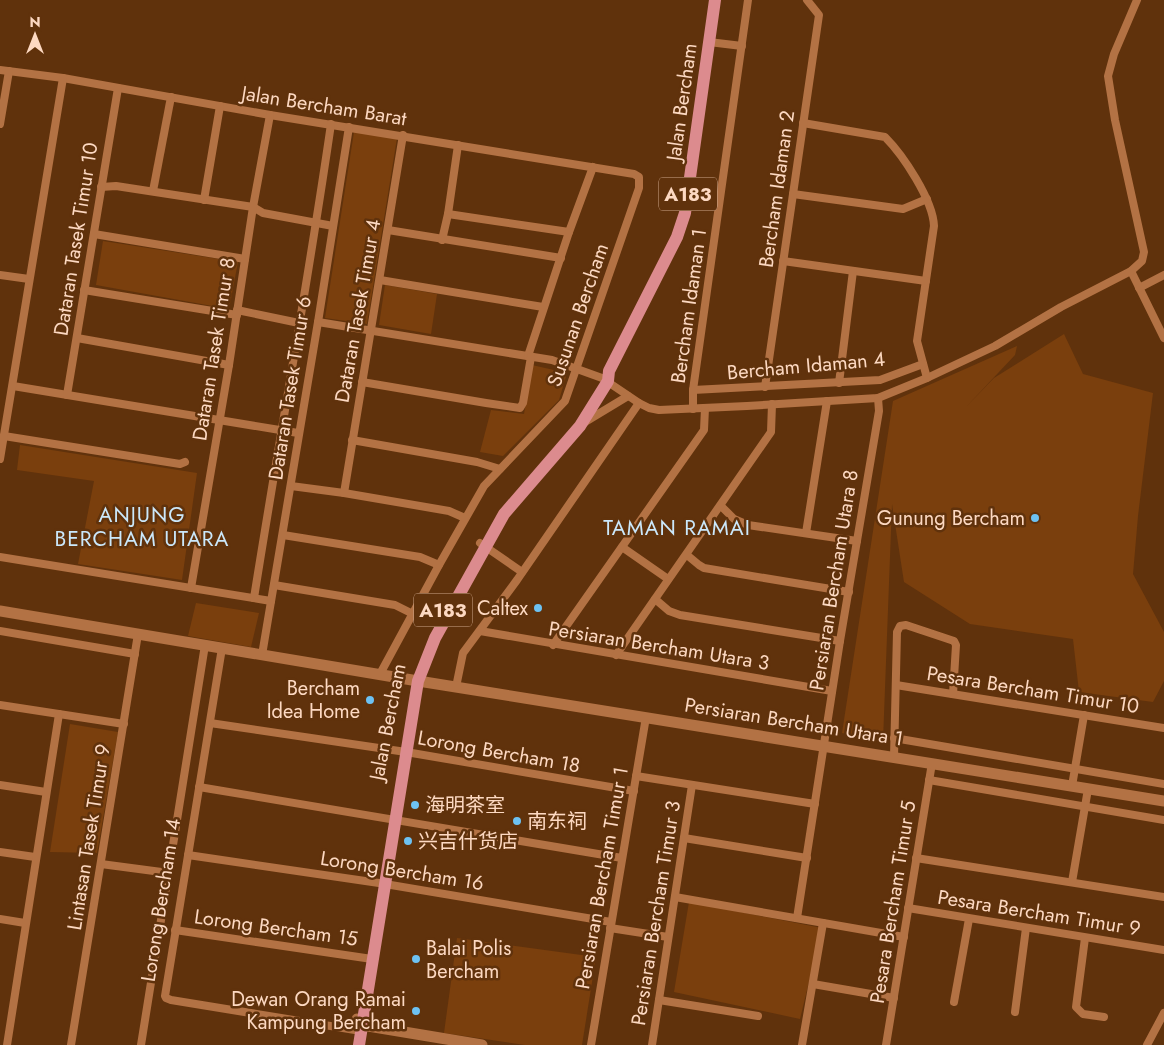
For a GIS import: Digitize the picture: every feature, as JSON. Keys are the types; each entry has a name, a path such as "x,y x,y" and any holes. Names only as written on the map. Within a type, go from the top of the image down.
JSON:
{"main road":[{"name":"Jalan Bercham","path":"482,544 504,514 580,426 678,238 691,177 715,0"},
{"name":"Jalan Bercham","path":"358,1034 415,680 498,512 560,440 587,406 606,377"}],"street":[{"name":"Bercham Idaman 1","path":"692,409 693,390 748,0"},
{"name":"Bercham Idaman 2","path":"765,387 818,15 807,0"},
{"path":"318,322 552,360 606,377 639,403 659,410 878,398 927,378 995,346 1061,307 1131,272 1142,261 1144,252 1115,120 1108,76 1114,54 1137,0"},
{"path":"709,42 742,46"},
{"name":"Jalan Bercham Barat","path":"0,70 63,78 270,115 403,135 634,174 640,180"},
{"path":"0,124 9,71"},
{"path":"0,459 63,78"},
{"name":"Dataran Tasek Timur 10","path":"67,395 118,88"},
{"path":"153,191 171,98"},
{"path":"204,200 220,106"},
{"name":"Dataran Tasek Timur 8","path":"191,588 229,365 253,207 270,115"},
{"path":"803,123 885,137 913,174 927,200 934,216 934,226 917,341 927,378"},
{"name":"Dataran Tasek Timur 6","path":"254,598 317,223 331,124"},
{"name":"Dataran Tasek Timur 6","path":"262,655 349,127"},
{"name":"Dataran Tasek Timur 4","path":"344,493 403,135"},
{"path":"442,240 448,214 458,145"},
{"path":"362,382 520,408 523,403 529,356 543,307 593,167"},
{"name":"Susunan Bercham","path":"380,674 438,565 484,486 565,401 639,188 640,180"},
{"path":"101,186 153,191 253,207 263,213 333,226"},
{"path":"793,194 903,208 927,200"},
{"path":"448,214 569,232"},
{"path":"388,230 561,258"},
{"path":"94,234 246,259"},
{"path":"784,260 926,281"},
{"path":"839,382 853,271"},
{"path":"1131,272 1164,338"},
{"path":"0,275 29,279"},
{"path":"1140,288 1164,275"},
{"path":"380,280 543,307"},
{"path":"84,290 299,322"},
{"path":"76,338 229,365"},
{"name":"Bercham Idaman 4","path":"693,390 880,380 923,364"},
{"path":"13,386 298,432"},
{"path":"580,426 628,396"},
{"name":"Persiaran Bercham Utara 8","path":"797,918 840,641 879,411 878,398"},
{"path":"806,533 827,401"},
{"path":"456,687 463,653 522,572 639,403"},
{"path":"616,655 771,432 772,404"},
{"path":"553,645 704,429 705,408"},
{"path":"4,436 180,464 185,462"},
{"path":"352,440 477,462 500,469"},
{"path":"291,486 449,511 465,518"},
{"path":"720,506 734,519 748,524 857,541"},
{"path":"282,535 420,557 438,565"},
{"path":"482,544 522,572"},
{"path":"622,547 668,579"},
{"path":"686,555 704,568 849,592"},
{"path":"0,557 271,601"},
{"path":"274,585 395,604 413,614"},
{"path":"655,599 669,611 680,615 840,641"},
{"name":"Persiaran Bercham Utara 1","path":"0,611 456,687 1164,801"},
{"path":"894,757 897,632 900,626 906,625 954,641 956,645 953,694"},
{"path":"0,631 135,654"},
{"name":"Persiaran Bercham Utara 3","path":"480,631 553,645 832,691"},
{"name":"Lintasan Tasek Timur 9","path":"71,1045 138,634"},
{"path":"141,1045 205,645"},
{"name":"Lorong Bercham 14","path":"222,648 165,996 168,1000 358,1034 482,1045"},
{"name":"Pesara Bercham Timur 10","path":"896,685 1164,728"},
{"path":"0,705 124,724"},
{"path":"6,1045 59,714"},
{"path":"1072,786 1084,715"},
{"name":"Persiaran Bercham Timur 1","path":"591,1045 646,717"},
{"name":"Lorong Bercham 18","path":"210,722 634,791"},
{"path":"894,738 1164,784"},
{"name":"Pesara Bercham Timur 5","path":"889,1045 894,998 932,763"},
{"path":"636,776 815,804"},
{"path":"929,780 1164,820"},
{"path":"0,784 46,792"},
{"name":"Persiaran Bercham Timur 3","path":"652,1045 692,785"},
{"path":"199,787 622,858"},
{"path":"1072,882 1088,788"},
{"path":"684,838 807,858"},
{"path":"0,852 35,858"},
{"name":"Lorong Bercham 16","path":"188,855 381,884 668,937"},
{"path":"916,858 1164,897"},
{"path":"101,864 169,873"},
{"path":"675,897 904,937"},
{"name":"Pesara Bercham Timur 9","path":"908,908 1164,950"},
{"path":"0,919 25,923"},
{"path":"954,1002 969,919"},
{"path":"802,1045 823,923"},
{"path":"1016,1012 1026,928"},
{"name":"Lorong Bercham 15","path":"175,930 370,958"},
{"path":"1085,938 1076,1007 1083,1014 1104,1017"},
{"path":"813,984 894,998"},
{"path":"659,1000 758,1016"},
{"path":"1147,1045 1164,1013"}],"shaded area":[{"path":"354,132 397,138 367,324 325,318"},
{"path":"103,241 238,262 229,309 96,285"},
{"path":"385,285 437,294 431,334 379,325"},
{"name":"Gunung Bercham","path":"1064,334 1083,374 1153,393 1133,574 1164,632 1164,681 1153,702 1079,692 1073,639 970,624 904,582 892,504 883,741 842,733 893,401 1017,346 1015,355 965,408 994,378"},
{"path":"532,365 567,373 559,400 503,456 480,452 491,410 524,414"},
{"path":"20,445 197,473 182,580 78,564 94,481 17,470"},
{"path":"196,603 259,613 251,647 188,636"},
{"path":"70,724 118,732 97,853 50,852"},
{"path":"689,902 822,928 800,1019 674,992"},
{"path":"457,938 596,957 582,1045 525,1045 444,1033"}],"place":[{"name":"Gunung Bercham","path":"1035,518"},
{"name":"Caltex","path":"538,608"},
{"name":"Bercham Idea Home","path":"370,700"},
{"name":"海明茶室","path":"415,805"},
{"name":"南东祠","path":"517,821"},
{"name":"兴吉什货店","path":"408,841"},
{"name":"Balai Polis Bercham","path":"416,959"},
{"name":"Dewan Orang Ramai Kampung Bercham","path":"416,1011"}],"district":[{"name":"ANJUNG BERCHAM UTARA","path":"142,527"},
{"name":"TAMAN RAMAI","path":"677,528"}]}
